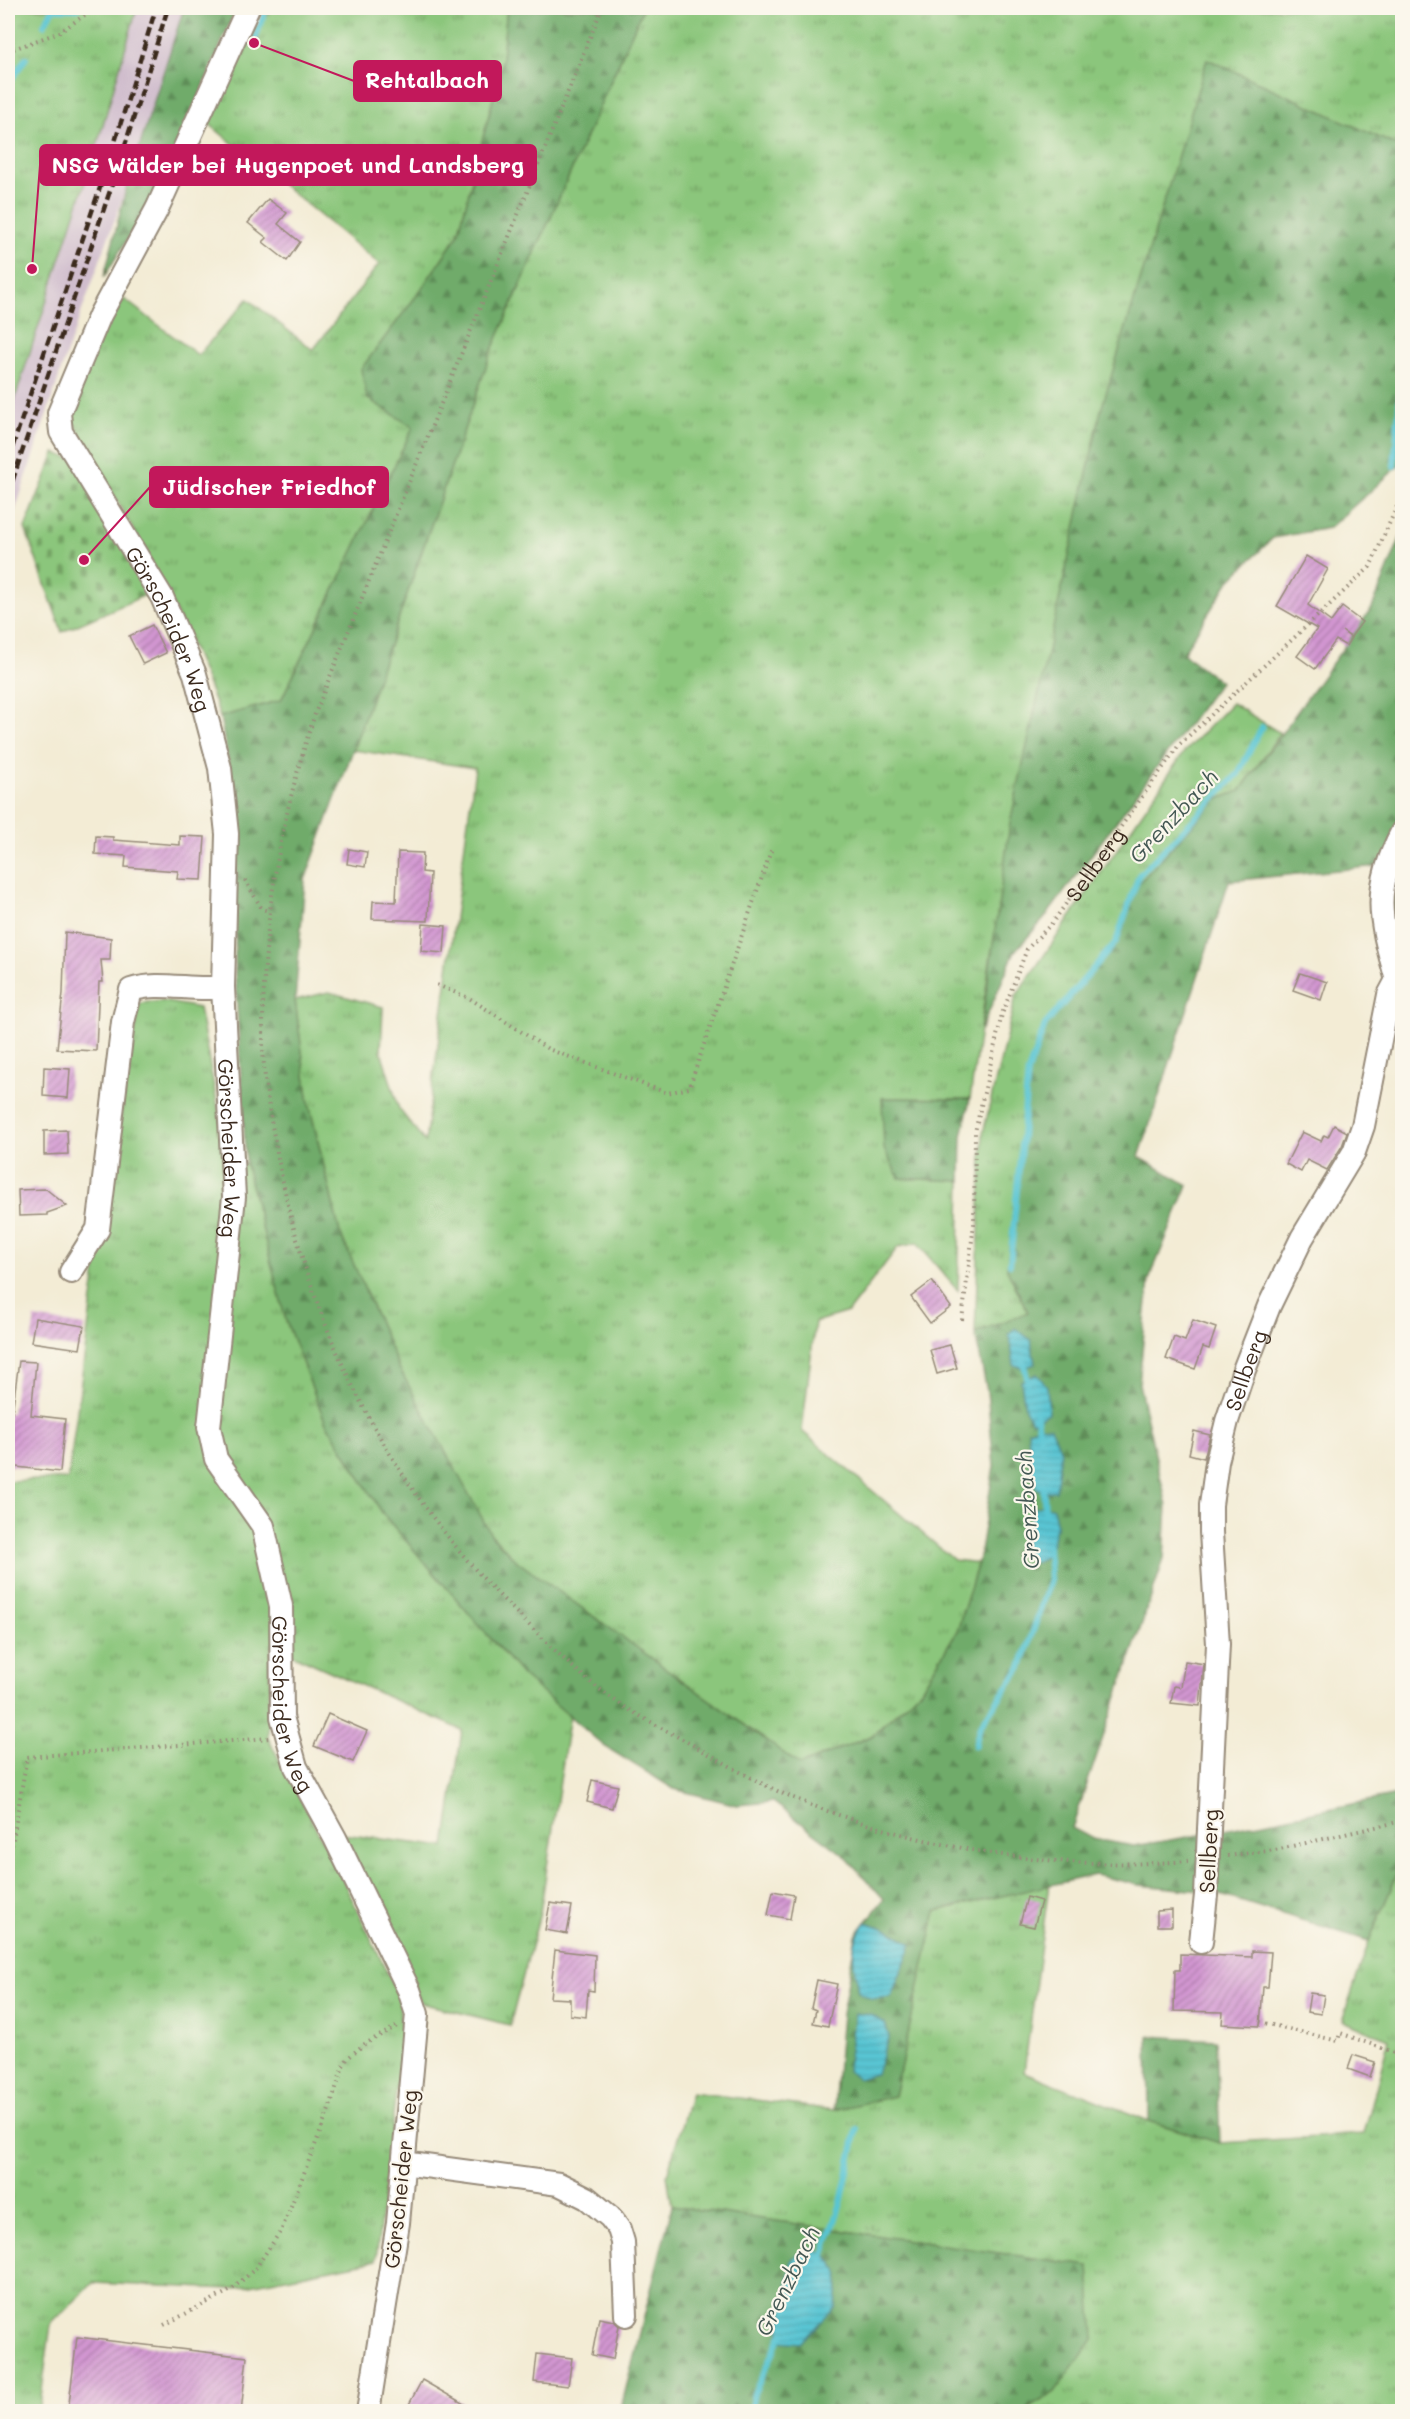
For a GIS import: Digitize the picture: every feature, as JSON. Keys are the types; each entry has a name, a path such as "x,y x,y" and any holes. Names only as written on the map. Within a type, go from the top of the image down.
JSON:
{"street":[{"name":"Görscheider Weg","path":"248,8 157,209 100,315 59,413 61,432 162,597 195,674 220,768 227,834 223,987 234,1197 209,1427 216,1459 263,1526 281,1606 282,1717 296,1767 335,1838 409,1990 417,2014 398,2223 368,2412"},
{"name":"Sellberg","path":"1202,1942 1218,1644 1211,1532 1211,1505 1217,1462 1234,1400 1269,1306 1302,1238 1348,1165 1359,1139 1389,995 1397,980 1383,932 1380,900 1389,866 1402,832"},
{"path":"71,1272 98,1229 123,1022 131,990 143,986 199,989 223,987"},
{"path":"403,2163 559,2184 587,2198 610,2217 619,2229 623,2242 626,2314"}],"path":[{"path":"8,51 60,32 89,12 104,8"},
{"path":"602,8 316,711 297,769 284,820 269,911 263,1020 264,1074 284,1195 301,1259 323,1320 367,1414 416,1496 489,1586 572,1665 623,1705 758,1782 793,1798 913,1838 962,1849 1033,1859 1122,1864 1191,1861"},
{"name":"Sellberg","path":"962,1320 974,1224 975,1131 1002,1014 1027,949 1053,922 1179,745 1370,567 1402,495"},
{"path":"437,985 469,999 548,1049 667,1093 689,1088 772,848"},
{"path":"226,878 247,880 262,909 269,911"},
{"path":"8,1869 27,1757 287,1736"},
{"path":"1222,1857 1286,1848 1402,1821"},
{"path":"164,2325 231,2290 255,2270 282,2229 348,2058 363,2045 417,2014"},
{"path":"1260,2022 1338,2041 1340,2033 1402,2055"}],"shaded area":[{"path":"137,8 184,8 126,189 68,349 8,533 8,420 95,152"}],"green space":[{"path":"8,8 137,8 95,152 8,420"},
{"path":"184,8 236,8 167,175 104,277 126,189"},
{"path":"274,8 507,8 501,68 458,235 420,291 367,398 414,426 281,700 220,717 171,601 70,416 86,355 124,299 198,355 248,299 313,350 379,264 208,123 254,28"},
{"path":"507,8 643,8 491,352 353,750 305,880 295,1000 309,1104 340,1233 399,1368 492,1536 518,1562 800,1765 872,1736 921,1690 957,1631 978,1563 994,1466 987,1391 975,1333 1028,1312 1007,1269 1028,1071 1043,1027 1121,935 1138,884 1216,800 1240,791 1372,608 1402,534 1402,950 1393,933 1378,866 1229,881 1139,1157 1188,1185 1149,1280 1139,1384 1167,1506 1164,1559 1072,1828 1093,1839 1134,1846 1402,1794 1402,1867 1399,1869 1369,1941 1211,1892 1139,1885 1095,1875 936,1911 894,2096 834,2110 842,2014 856,1935 884,1899 844,1855 773,1802 737,1805 674,1789 604,1746 523,1676 383,1514 325,1421 286,1321 246,1165 235,973 237,810 220,717 281,700 413,427 367,398 361,369 420,291 458,235 501,68"},
{"path":"643,8 1402,8 1402,148 1207,59 991,954 970,1099 882,1098 899,1178 961,1181 958,1291 917,1243 898,1247 848,1312 815,1322 802,1431 954,1560 978,1563 957,1631 921,1690 871,1736 800,1765 518,1562 490,1533 399,1368 340,1233 309,1104 295,1000 329,992 383,1007 381,1051 399,1109 425,1142 475,768 353,750 491,352"},
{"path":"1207,59 1402,148 1402,463 1329,528 1273,538 1229,581 1183,653 1220,682 1044,919 1015,951 981,1030 1010,823 1101,410"},
{"path":"55,453 75,460 150,593 62,632 25,528"},
{"path":"1232,703 1280,733 1240,791 1216,800 1138,884 1121,935 1108,950 1007,1269 1028,1313 975,1333 983,1133 1016,996 1184,752"},
{"path":"162,1001 199,1008 227,1155 246,1165 286,1321 325,1421 383,1514 523,1676 570,1715 540,1913 510,2025 421,2003 341,1834 445,1847 462,1730 271,1645 268,1738 339,1872 399,1997 402,2040 376,2260 231,2289 93,2283 51,2324 39,2412 8,2411 8,1481 68,1479 102,1224 140,1003"},
{"path":"882,1098 970,1099 962,1136 961,1181 899,1178 884,1149"},
{"path":"1402,1867 1402,2411 1024,2411 1055,2392 1089,2266 672,2206 667,2175 691,2092 834,2110 894,2096 935,1911 1049,1884 1024,2072 1149,2121 1220,2143 1364,2134 1389,2039 1342,2021 1369,1941 1399,1869"},
{"path":"1148,2036 1216,2040 1220,2143 1149,2121"},
{"path":"672,2206 1089,2266 1094,2338 1055,2392 1024,2411 620,2412"}],"water":[{"path":"1015,1328 1031,1340 1035,1364 1024,1368 1014,1365 1009,1335"},
{"path":"1037,1374 1047,1386 1049,1413 1032,1422 1025,1409 1021,1381"},
{"path":"1039,1426 1051,1427 1061,1451 1056,1491 1043,1492 1036,1488 1030,1463 1028,1430"},
{"path":"1044,1505 1053,1508 1057,1525 1048,1555 1035,1563 1023,1551 1033,1509"},
{"path":"866,1922 889,1930 912,1944 891,1997 872,1999 858,1992 854,1947"},
{"path":"855,2013 870,2015 885,2023 889,2036 876,2074 858,2079 847,2071"},
{"path":"808,2248 825,2253 839,2273 836,2307 801,2343 778,2341 792,2259"}],"building":[{"path":"268,199 287,213 278,224 300,242 287,261 263,242 267,238 248,223"},
{"path":"1306,556 1328,569 1308,605 1331,622 1342,607 1362,622 1351,637 1342,631 1351,638 1346,646 1336,640 1315,669 1297,656 1317,629 1277,606"},
{"path":"152,625 166,653 143,664 129,636"},
{"path":"96,836 113,837 113,840 180,845 180,836 205,837 202,880 177,879 178,871 125,867 126,856 95,854"},
{"path":"349,849 367,852 365,867 347,864"},
{"path":"398,852 423,853 422,872 430,873 428,921 372,919 373,901 396,902"},
{"path":"423,924 446,926 444,953 421,951"},
{"path":"65,932 111,938 110,960 101,960 103,982 99,982 96,1051 57,1049 63,993"},
{"path":"1300,973 1327,982 1321,1000 1293,990"},
{"path":"44,1067 70,1069 68,1098 43,1096"},
{"path":"1334,1125 1347,1132 1342,1146 1327,1170 1307,1160 1301,1172 1286,1164 1302,1132 1321,1141 1324,1135 1328,1137"},
{"path":"67,1130 68,1154 44,1155 44,1131"},
{"path":"46,1189 67,1206 47,1213 47,1215 19,1216 18,1190"},
{"path":"932,1281 951,1307 930,1323 911,1297"},
{"path":"35,1318 84,1326 80,1349 31,1342"},
{"path":"1193,1320 1216,1328 1209,1349 1203,1347 1195,1369 1166,1359 1174,1337 1185,1341"},
{"path":"950,1345 957,1368 937,1374 930,1350"},
{"path":"19,1361 36,1362 31,1415 65,1419 60,1472 8,1466 8,1413 12,1413"},
{"path":"1194,1431 1210,1435 1204,1458 1189,1454"},
{"path":"1185,1661 1204,1664 1200,1706 1171,1703 1174,1686 1181,1687"},
{"path":"328,1714 367,1731 353,1762 314,1746"},
{"path":"592,1780 618,1786 612,1808 587,1802"},
{"path":"773,1891 794,1895 790,1919 768,1915"},
{"path":"1027,1897 1041,1901 1034,1927 1020,1924"},
{"path":"550,1903 572,1906 567,1934 545,1930"},
{"path":"1172,1910 1172,1926 1157,1926 1157,1911"},
{"path":"555,1950 595,1955 594,1991 588,1990 586,2017 570,2015 570,1999 550,1998"},
{"path":"1252,1951 1271,1952 1268,1987 1263,1987 1260,2026 1222,2024 1223,2012 1174,2011 1175,1970 1180,1970 1180,1954 1252,1957"},
{"path":"817,1980 837,1984 828,2026 813,2023 816,2010 811,2008"},
{"path":"1310,1993 1324,1995 1321,2014 1307,2012"},
{"path":"1353,2055 1375,2062 1370,2077 1348,2069"},
{"path":"599,2318 614,2321 619,2326 613,2359 592,2355"},
{"path":"77,2337 247,2357 241,2412 68,2412"},
{"path":"537,2354 572,2358 568,2386 534,2382"},
{"path":"422,2380 478,2412 405,2412"}],"waterway":[{"path":"254,43 266,8"},
{"path":"44,25 53,9 78,9"},
{"path":"8,84 26,58"},
{"name":"Grenzbach","path":"1394,466 1402,377"},
{"name":"Grenzbach","path":"1010,1264 1028,1072 1045,1025 1116,942 1139,875 1238,774 1262,727"},
{"name":"Grenzbach","path":"1023,1360 1028,1382"},
{"name":"Grenzbach","path":"1036,1412 1040,1435"},
{"name":"Grenzbach","path":"1043,1484 1045,1512"},
{"name":"Grenzbach","path":"975,1746 980,1726 1021,1667 1050,1580 1048,1547"},
{"name":"Grenzbach","path":"822,2260 841,2203 857,2129"},
{"name":"Grenzbach","path":"750,2412 754,2393 782,2335"}],"railway":[{"path":"8,460 110,158 156,8"},
{"path":"8,494 120,161 168,8"}],"place":[{"name":"Rehtalbach","path":"254,43"},
{"name":"NSG Wälder bei Hugenpoet und Landsberg","path":"32,269"},
{"name":"Jüdischer Friedhof","path":"84,560"}]}
